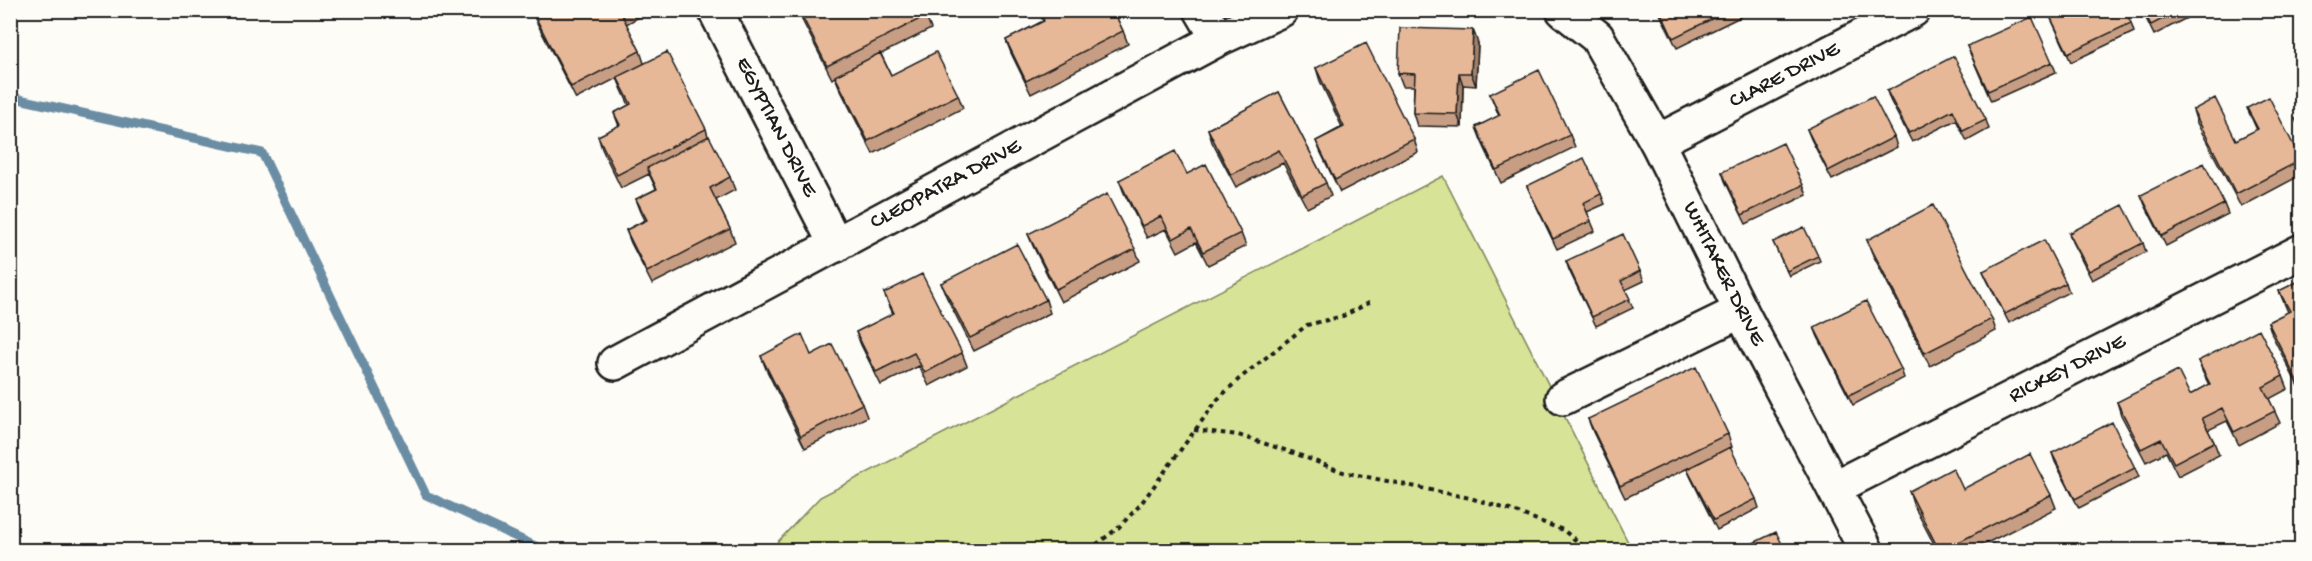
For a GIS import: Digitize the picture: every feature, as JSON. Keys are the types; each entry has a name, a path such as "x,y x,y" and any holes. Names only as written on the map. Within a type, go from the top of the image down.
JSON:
{"street":[{"name":"EGYPTIAN DRIVE","path":"716,10 836,246"},
{"path":"1201,10 1218,39"},
{"name":"CLEOPATRA DRIVE","path":"615,363 1218,39 1281,10"},
{"name":"WHITAKER DRIVE","path":"1563,10 1596,37 1657,142 1741,311 1866,550"},
{"name":"CLARE DRIVE","path":"1657,142 1912,10"},
{"name":"RICKEY DRIVE","path":"1834,488 2301,250"},
{"path":"1563,398 1741,311"}],"path":[{"path":"1089,550 1118,528 1140,505 1218,399 1239,379 1307,324 1343,316 1371,302"},
{"path":"1194,430 1238,435 1343,472 1470,498 1513,511 1563,530 1588,550"}],"green space":[{"path":"1443,176 1632,550 770,550 820,497"}],"building":[{"path":"532,10 621,10 640,51 571,87"},
{"path":"799,10 923,10 926,16 827,66"},
{"path":"1039,10 1113,10 1123,31 1026,81 1006,40 1044,21"},
{"path":"1660,10 1730,10 1673,38"},
{"path":"2047,10 2125,10 2131,23 2068,53"},
{"path":"2143,10 2180,10 2151,25"},
{"path":"2032,17 2052,62 1988,91 1967,46"},
{"path":"1400,28 1473,30 1471,73 1459,73 1457,114 1413,113 1415,74 1398,73"},
{"path":"1366,43 1414,139 1335,180 1316,141 1344,127 1316,68"},
{"path":"667,52 706,129 617,175 598,136 620,125 614,113 631,104 617,77"},
{"path":"936,52 958,95 868,141 835,76 880,53 891,75"},
{"path":"1954,56 1986,120 1963,131 1953,110 1909,133 1887,91"},
{"path":"1539,70 1570,135 1496,170 1476,127 1500,115 1490,94"},
{"path":"1279,92 1326,183 1302,195 1279,150 1231,175 1208,129"},
{"path":"1873,96 1894,137 1828,171 1807,129"},
{"path":"2269,97 2301,160 2236,194 2193,110 2215,98 2236,140 2258,129 2247,108"},
{"path":"2301,116 2301,131 2295,119"},
{"path":"709,136 730,177 710,188 730,229 647,272 626,230 647,220 636,199 657,189 647,168"},
{"path":"1783,143 1803,185 1742,215 1722,172"},
{"path":"1175,151 1187,174 1206,164 1241,233 1203,252 1191,229 1173,239 1161,216 1142,226 1119,180"},
{"path":"1584,158 1601,194 1583,203 1591,221 1553,239 1527,186"},
{"path":"2204,163 2224,204 2162,236 2141,195"},
{"path":"1107,194 1135,249 1056,289 1028,234"},
{"path":"1933,205 1992,319 1925,353 1867,240"},
{"path":"2123,205 2143,243 2089,271 2069,233"},
{"path":"1804,227 1818,256 1787,271 1773,242"},
{"path":"1623,234 1640,271 1621,281 1630,299 1592,317 1566,261"},
{"path":"2044,240 2066,283 2005,314 1983,271"},
{"path":"1017,244 1046,300 970,338 941,283"},
{"path":"922,274 962,353 925,373 914,353 876,372 856,332 894,313 884,293"},
{"path":"2301,280 2301,389 2268,322 2290,311 2279,291"},
{"path":"1866,301 1901,369 1849,395 1814,327"},
{"path":"2259,329 2283,376 2263,387 2275,411 2234,432 2222,408 2202,418 2214,442 2174,463 2161,439 2141,449 2117,402 2178,371 2190,395 2210,384 2198,361"},
{"path":"802,334 811,355 832,344 862,404 801,436 761,356"},
{"path":"1696,367 1728,434 1620,486 1588,419"},
{"path":"2112,422 2135,468 2075,499 2052,453"},
{"path":"1730,447 1756,499 1714,520 1687,469"},
{"path":"2030,454 2051,495 1939,550 1909,491 1953,468 1963,489"},
{"path":"1776,532 1785,550 1739,550"},
{"path":"1993,544 1996,550 1979,550"}],"waterway":[{"path":"10,97 262,153 426,495 544,550"}]}
